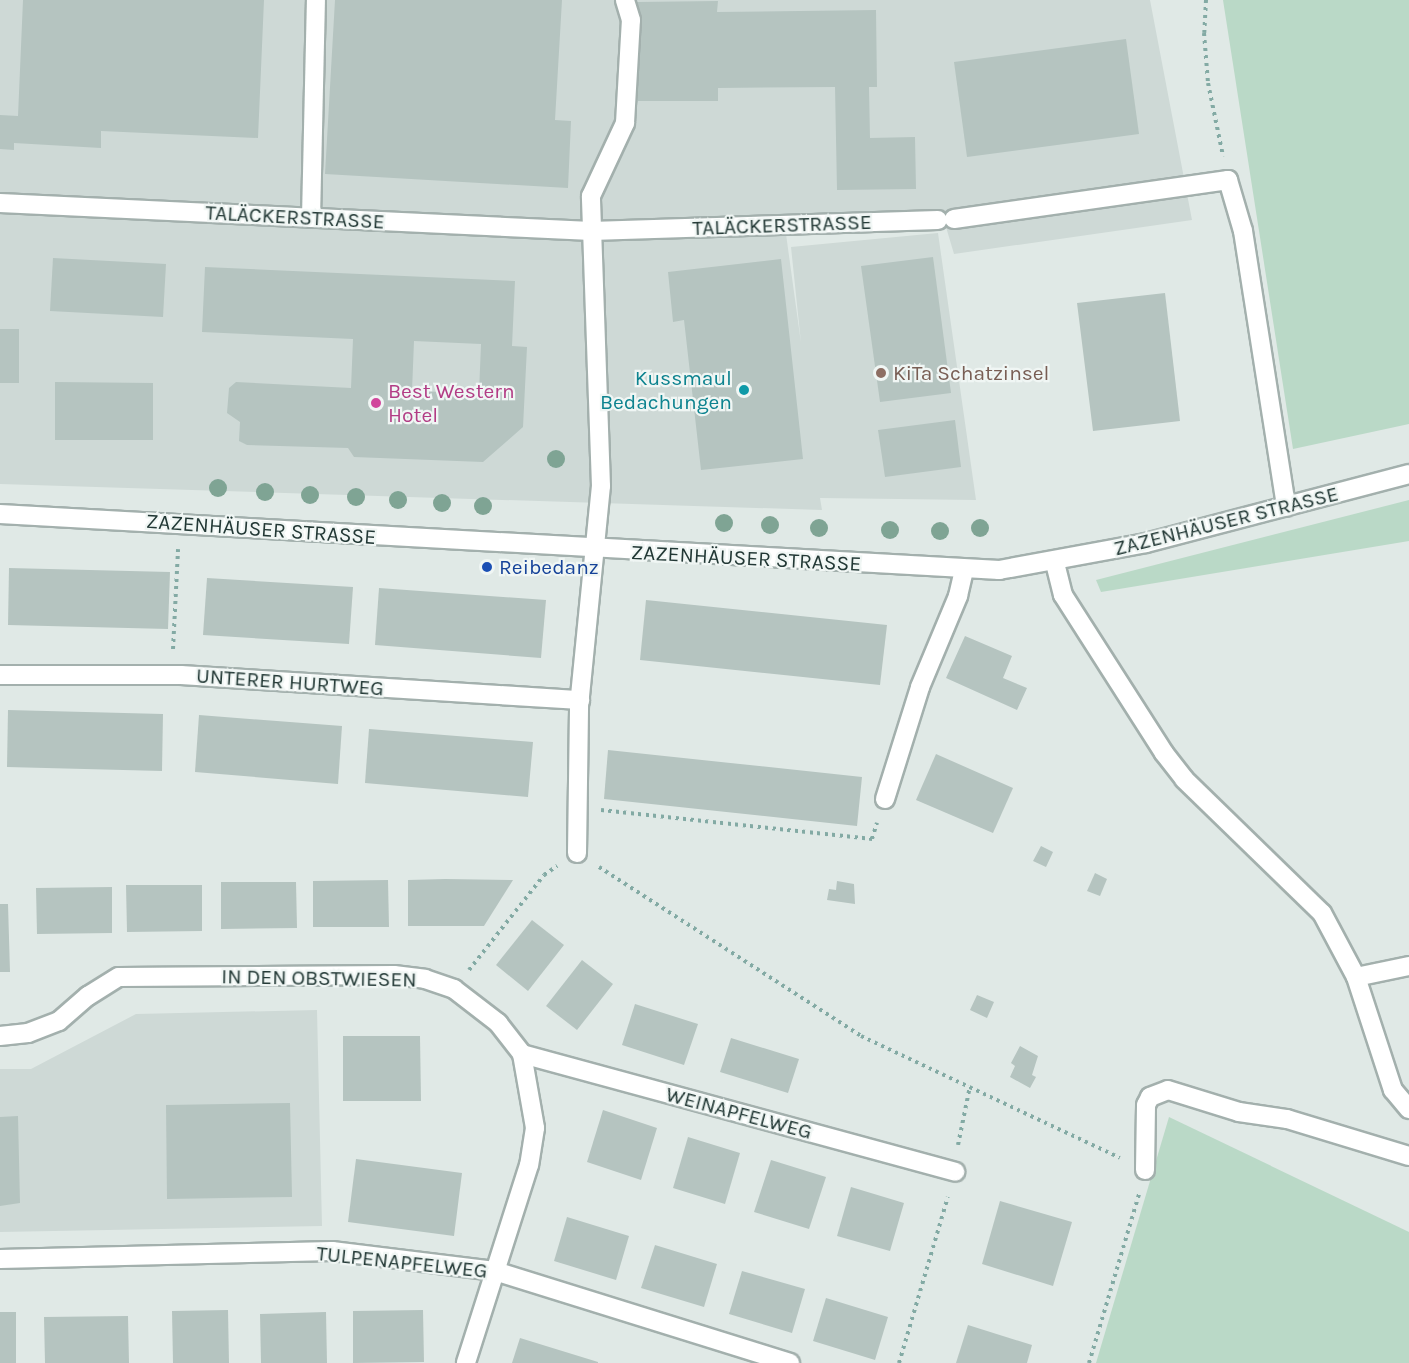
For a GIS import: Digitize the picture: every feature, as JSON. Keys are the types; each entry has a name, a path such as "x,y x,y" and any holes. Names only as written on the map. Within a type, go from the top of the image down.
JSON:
{"street":[{"path":"311,218 316,0"},
{"path":"577,853 580,700 601,486 591,196 625,123 631,20 625,0"},
{"path":"1228,180 1243,231 1286,507"},
{"name":"TALÄCKERSTRASSE","path":"0,203 591,231 946,219 1228,180"},
{"name":"ZAZENHÄUSER STRASSE","path":"0,514 964,570 1055,563 1286,507 1409,474"},
{"path":"1055,563 1063,595 1164,753 1184,779 1322,913 1356,977 1393,1090 1409,1109"},
{"path":"885,800 920,687 958,596 964,570"},
{"name":"UNTERER HURTWEG","path":"0,675 172,675 580,700"},
{"path":"1356,977 1409,966"},
{"name":"IN DEN OBSTWIESEN","path":"0,1036 28,1033 58,1021 88,996 119,977 394,975 425,979 454,989 498,1023 522,1054 535,1128 529,1165 466,1363"},
{"name":"WEINAPFELWEG","path":"522,1054 955,1172"},
{"path":"1145,1170 1146,1105 1150,1097 1168,1090 1239,1112 1287,1119 1409,1156"},
{"name":"TULPENAPFELWEG","path":"0,1259 332,1251 495,1271 790,1363"}],"path":[{"path":"1206,0 1204,33 1208,83 1228,180"},
{"path":"172,675 179,524"},
{"path":"594,809 872,839 885,800"},
{"path":"454,989 544,875 577,853 861,1036 1145,1170 1089,1363"},
{"path":"899,1363 955,1172 970,1086"}],"shaded area":[{"path":"0,0 1150,0 1192,220 954,254 946,227 786,234 801,343 791,247 938,233 976,500 820,498 822,510 0,484"},
{"path":"317,1010 322,1226 0,1232 0,1069 31,1069 136,1014"}],"green space":[{"path":"1223,0 1409,0 1409,424 1293,449"},
{"path":"1409,500 1409,541 1101,592 1096,580"},
{"path":"1169,1117 1409,1232 1409,1363 1096,1363"}],"building":[{"path":"23,0 264,0 258,138 101,131 101,148 14,143 14,150 0,149 0,115 18,116"},
{"path":"335,0 562,0 555,120 571,121 568,188 325,174"},
{"path":"718,1 717,12 876,10 877,87 869,87 870,138 915,137 916,189 837,190 835,87 718,88 718,101 638,101 637,2"},
{"path":"1126,39 1139,134 967,157 954,62"},
{"path":"933,257 951,393 880,402 861,266"},
{"path":"53,258 166,264 163,317 50,311"},
{"name":"Kussmaul Bedachungen","path":"781,259 803,459 701,470 684,320 673,322 668,272"},
{"path":"205,267 515,281 512,346 527,347 523,427 483,462 354,457 348,448 247,445 239,441 240,422 227,413 229,388 236,382 351,388 353,339 202,332","holes":["414,341 481,344 479,393 412,391"]},
{"path":"1165,293 1180,421 1093,431 1077,303"},
{"path":"0,329 19,329 19,383 0,383"},
{"path":"55,382 153,383 153,440 55,440"},
{"path":"955,420 961,467 885,477 878,430"},
{"path":"9,568 170,572 168,629 8,625"},
{"path":"207,578 353,587 349,644 203,635"},
{"path":"379,588 546,600 541,658 375,645"},
{"path":"646,600 887,625 880,685 640,660"},
{"path":"965,636 1012,656 1003,678 1027,688 1017,710 946,678"},
{"path":"8,710 163,714 162,771 7,767"},
{"path":"199,715 342,726 338,784 195,772"},
{"path":"369,729 533,742 528,797 365,783"},
{"path":"608,750 862,777 857,826 604,799"},
{"path":"936,754 1013,788 993,833 916,800"},
{"path":"1041,846 1053,852 1046,867 1033,861"},
{"path":"1095,873 1107,879 1100,896 1087,891"},
{"path":"388,880 389,927 313,927 313,881"},
{"path":"408,880 513,880 484,926 408,926"},
{"path":"837,881 854,884 855,904 827,900 829,889 836,890"},
{"path":"221,882 296,882 297,928 221,929"},
{"path":"126,885 202,885 202,931 127,932"},
{"path":"112,887 112,933 37,934 36,888"},
{"path":"0,904 8,904 10,972 0,972"},
{"path":"532,920 564,945 528,991 496,965"},
{"path":"582,960 613,984 577,1030 546,1006"},
{"path":"977,995 994,1002 987,1018 970,1010"},
{"path":"635,1004 698,1024 684,1065 622,1045"},
{"path":"343,1036 420,1036 421,1101 343,1101"},
{"path":"731,1038 799,1059 788,1093 720,1072"},
{"path":"1020,1046 1038,1056 1032,1075 1036,1077 1030,1088 1010,1077 1015,1066 1011,1063"},
{"path":"290,1103 292,1197 167,1199 166,1105"},
{"path":"603,1110 657,1128 641,1180 587,1162"},
{"path":"18,1116 20,1203 0,1206 0,1117"},
{"path":"688,1137 740,1153 725,1204 673,1188"},
{"path":"356,1159 462,1173 454,1236 348,1222"},
{"path":"771,1160 826,1177 809,1229 754,1212"},
{"path":"851,1187 904,1203 890,1251 837,1236"},
{"path":"1000,1201 1072,1222 1053,1286 982,1264"},
{"path":"567,1217 629,1236 616,1280 554,1261"},
{"path":"655,1245 717,1264 704,1307 641,1288"},
{"path":"742,1271 805,1289 792,1333 729,1314"},
{"path":"826,1298 888,1317 875,1360 813,1341"},
{"path":"228,1310 229,1363 173,1363 172,1311"},
{"path":"423,1310 424,1362 353,1363 353,1311"},
{"path":"0,1312 16,1312 16,1363 0,1363"},
{"path":"326,1312 327,1363 261,1363 260,1314"},
{"path":"128,1316 129,1363 45,1363 44,1317"},
{"path":"968,1325 1032,1345 1027,1363 956,1363"},
{"path":"520,1338 598,1362 598,1363 512,1363"}],"place":[{"name":"KiTa Schatzinsel","path":"881,373"},
{"name":"Kussmaul Bedachungen","path":"744,390"},
{"name":"Best Western Hotel","path":"376,403"},
{"name":"Reibedanz","path":"487,567"}]}
